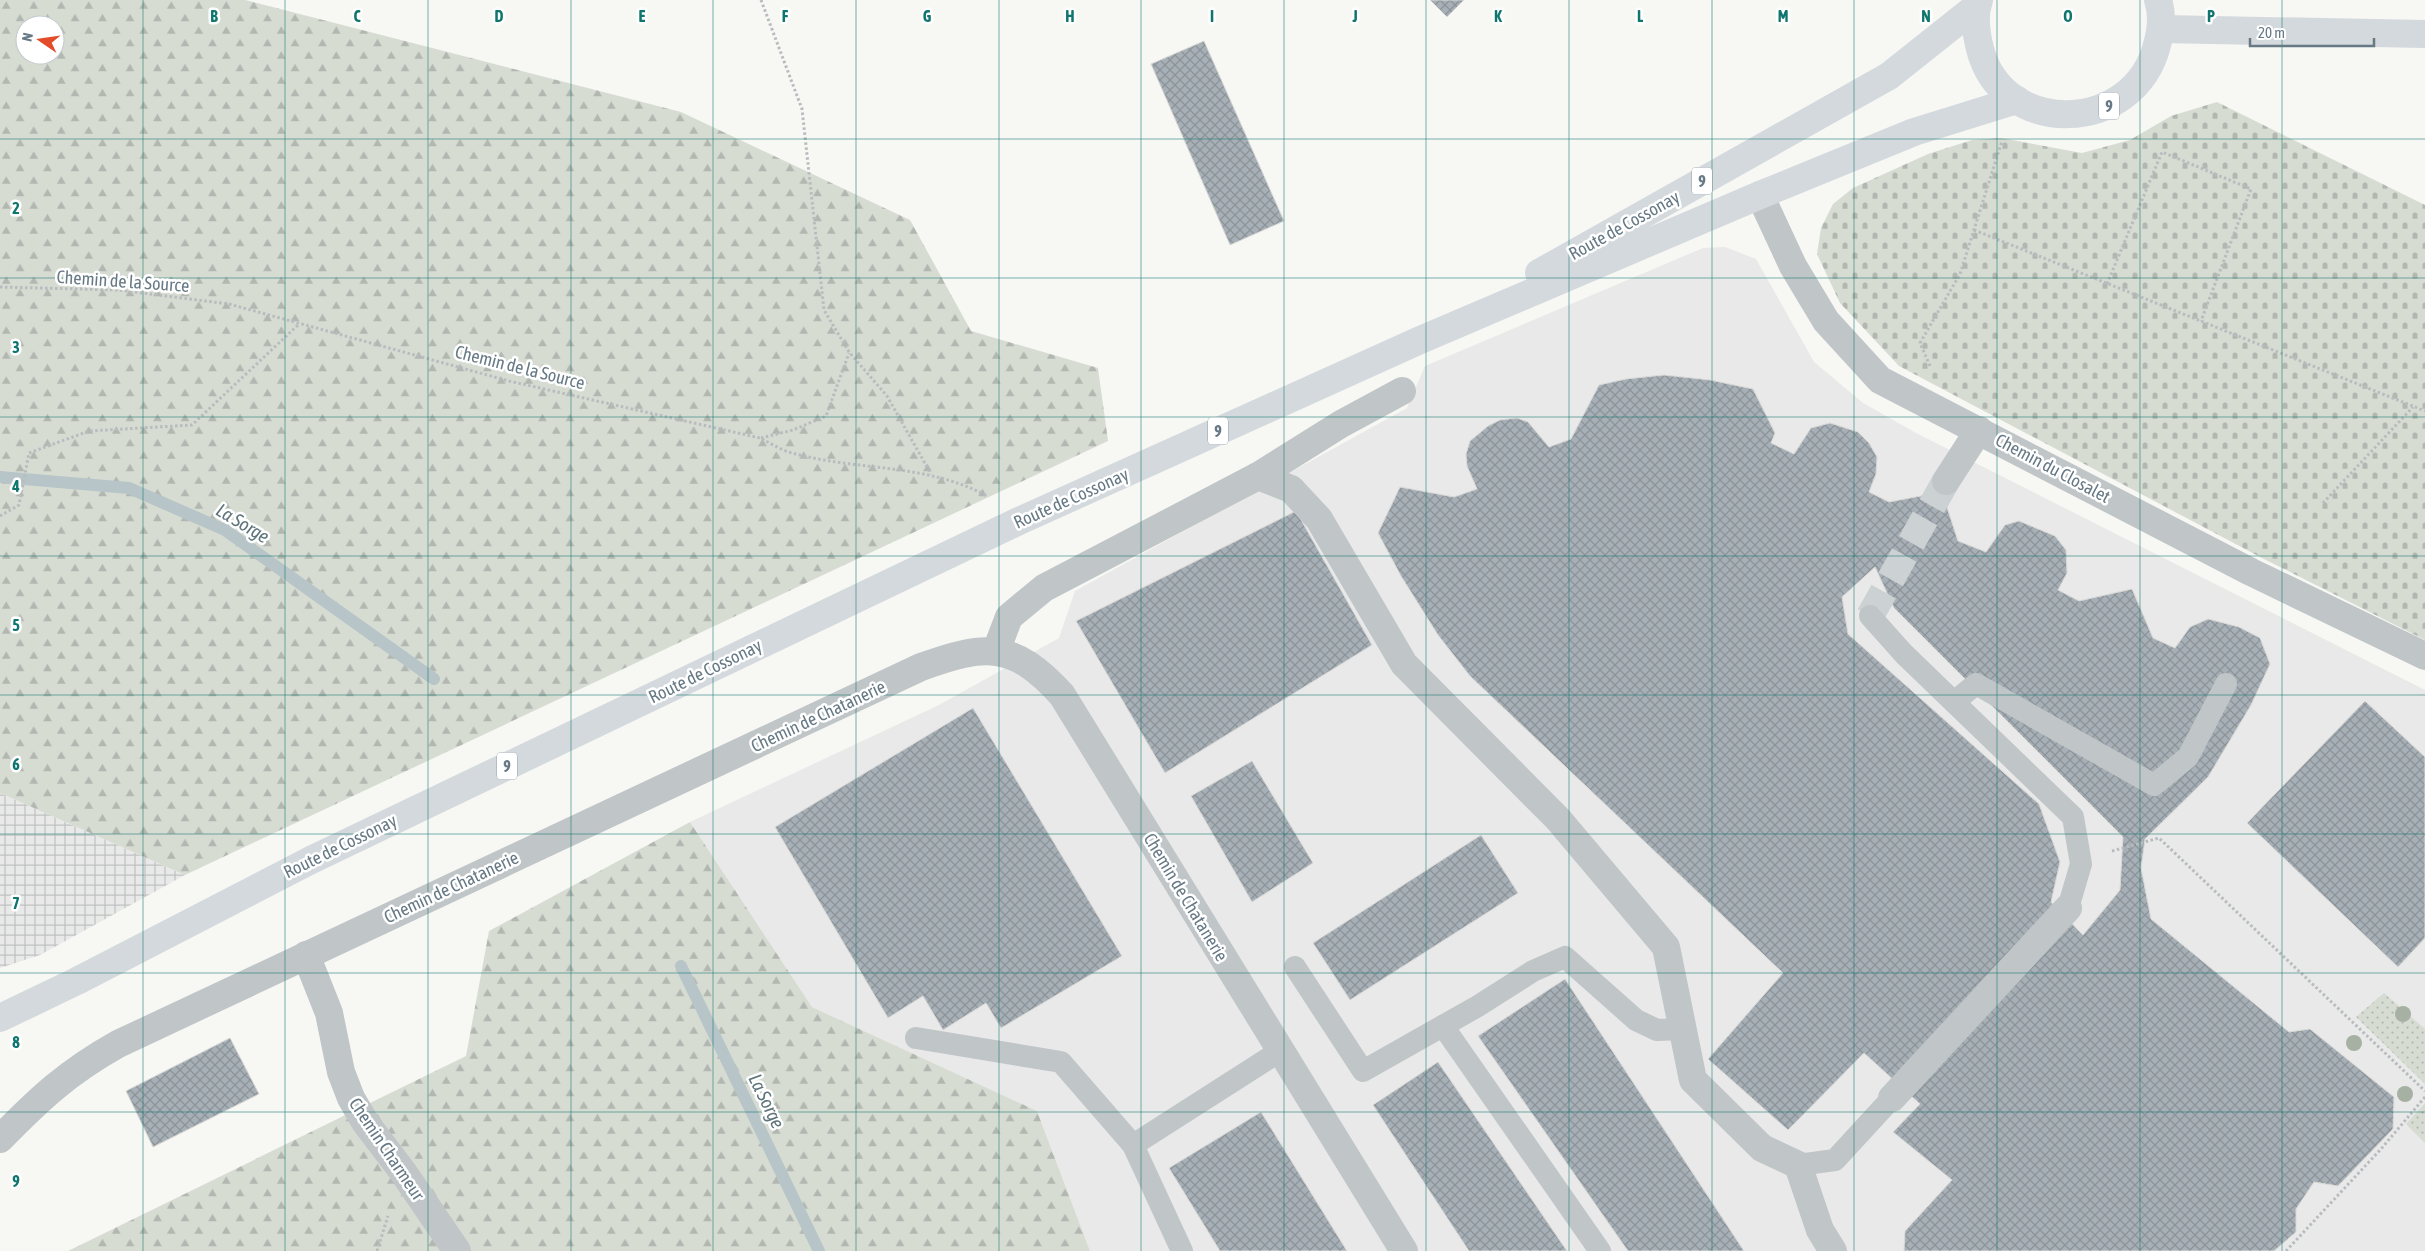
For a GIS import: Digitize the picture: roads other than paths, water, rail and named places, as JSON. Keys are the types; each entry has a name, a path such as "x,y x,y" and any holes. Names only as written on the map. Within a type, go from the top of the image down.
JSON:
{"main road":[{"name":"9","path":"1978,3 1976,33 1983,59 1997,82 2017,100 2046,113 2078,115 2109,106 2135,87 2153,61 2161,29 2158,0"},
{"name":"Route de Cossonay","path":"1418,342 1889,76 1978,3"},
{"path":"2161,29 2425,34"},
{"name":"Route de Cossonay","path":"0,1018 77,981 310,860 1018,521 1418,342 1760,195 1914,132 2017,100"}],"street":[{"name":"Chemin du Closalet","path":"1760,195 1793,266 1826,321 1880,380 2251,572 2425,656"},
{"path":"996,651 1009,617 1044,588 1258,476 1341,424 1402,390"},
{"path":"1946,481 1979,430"},
{"path":"1258,476 1290,489 1319,519 1404,664 1558,819 1666,947 1693,1080 1762,1148 1798,1165 1820,1230 1833,1251"},
{"name":"Chemin de Chatanerie","path":"0,1139 59,1082 88,1061 118,1044 921,668 957,654 976,650 996,651 1023,661 1045,676 1062,695 1404,1251"},
{"path":"1892,1098 2068,908"},
{"name":"Chemin Charmeur","path":"306,955 329,1013 342,1072 351,1098 365,1122 403,1172 457,1251"}],"lane":[{"path":"1870,616 1904,654 2073,817 2081,864 2068,908"},
{"path":"1954,702 1976,684 2154,785 2188,756 2226,684"},
{"path":"1295,967 1364,1071 1443,1026 1533,971 1565,957 1636,1020 1657,1030 1682,1029"},
{"path":"1443,1026 1600,1251"},
{"path":"916,1038 1061,1062 1133,1145 1182,1251"},
{"path":"1133,1145 1280,1051"},
{"path":"1798,1165 1835,1160 1892,1098"}],"waterway":[{"name":"La Sorge","path":"0,477 129,488 225,530 434,679"},
{"name":"La Sorge","path":"681,966 819,1251"}],"tunnel":[{"path":"1870,616 1946,481"}]}
